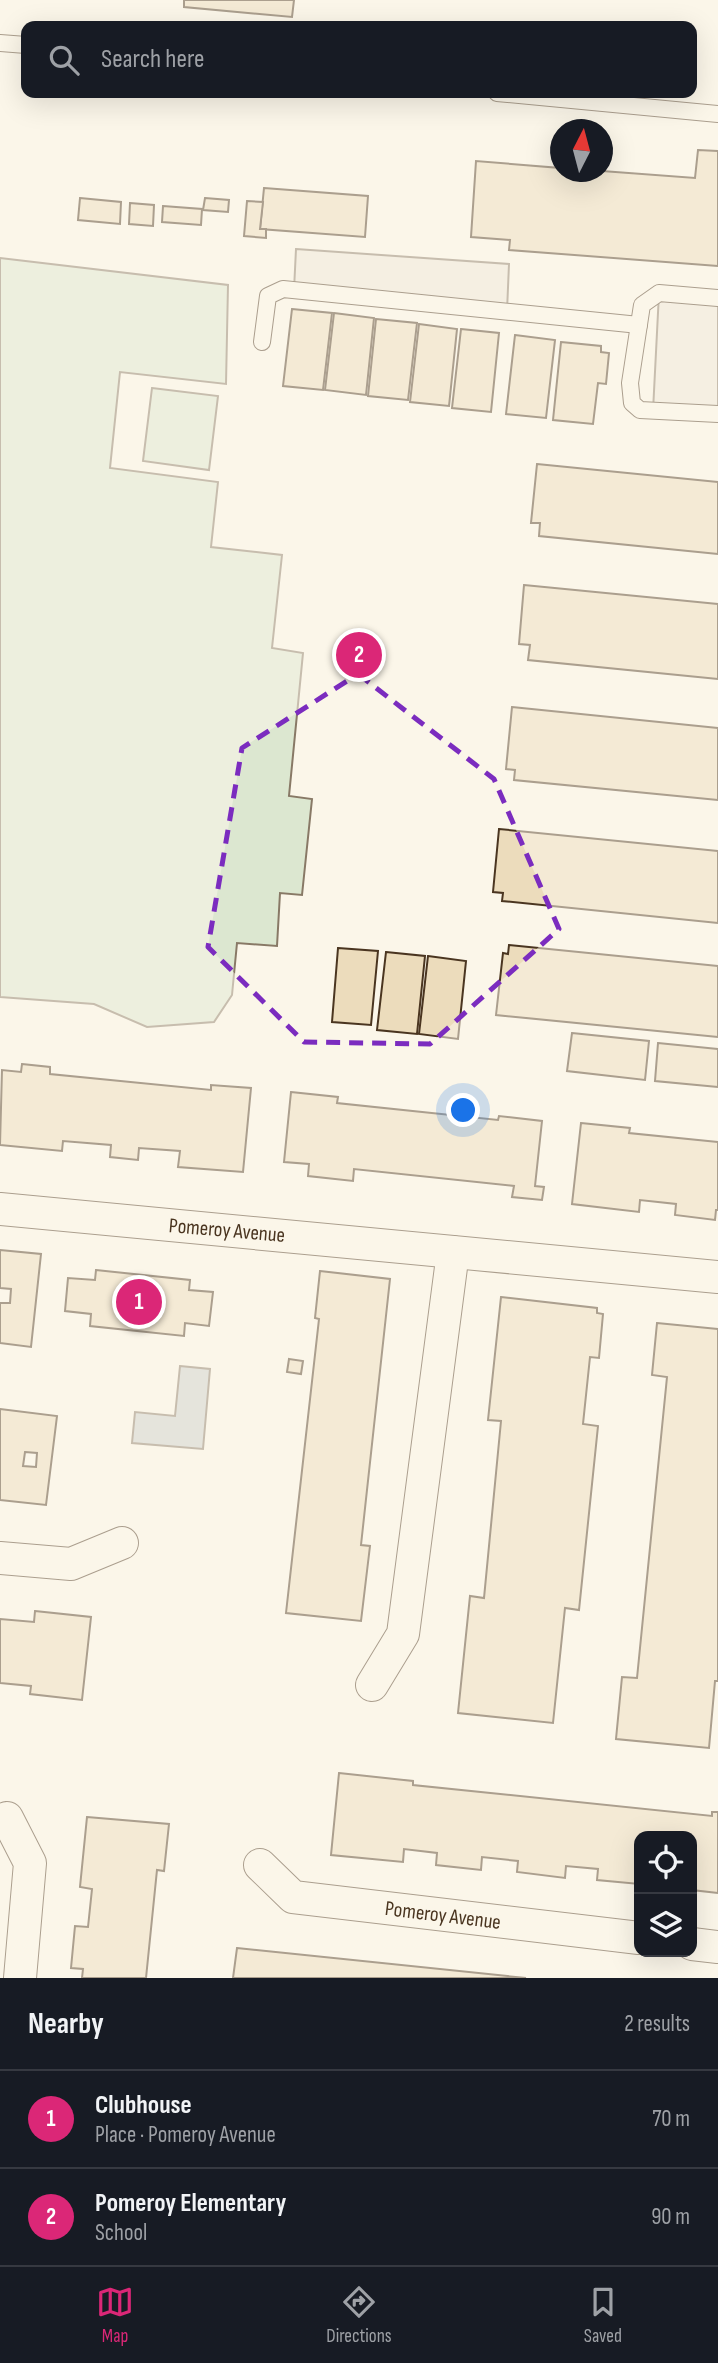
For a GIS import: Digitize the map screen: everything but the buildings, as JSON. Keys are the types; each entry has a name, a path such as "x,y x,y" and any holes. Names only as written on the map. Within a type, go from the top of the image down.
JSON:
{"street":[{"name":"Pomeroy Avenue","path":"0,1209 718,1277"},
{"path":"372,1685 403,1633 453,1252"},
{"path":"0,1558 72,1564 122,1543"},
{"path":"7,1818 30,1863 20,1978"},
{"name":"Pomeroy Avenue","path":"260,1865 293,1897 634,1937"},
{"path":"697,1945 718,1947"}],"lane":[{"path":"0,43 21,45"},
{"path":"550,98 718,114"},
{"path":"262,342 268,296 283,289 639,325"},
{"path":"718,298 659,293 642,305 631,383 632,403 640,410 718,414"}],"highlighted area":[{"path":"358,674 494,779 559,929 430,1044 304,1042 208,947 242,748"}],"green space":[{"path":"0,258 228,285 226,384 120,372 110,468 218,482 211,547 282,555 272,648 303,653 289,796 312,799 302,895 280,893 277,946 237,943 232,995 214,1022 147,1027 94,1004 0,997"},
{"path":"152,388 218,396 209,470 143,461"}],"shaded area":[{"path":"296,249 509,264 507,311 294,290"},
{"path":"659,293 718,298 718,414 653,411"},
{"path":"180,1366 210,1369 203,1449 132,1443 135,1412 175,1416"}],"place":[{"name":"Pomeroy Elementary","path":"359,655"},
{"name":"Clubhouse","path":"139,1302"}]}
